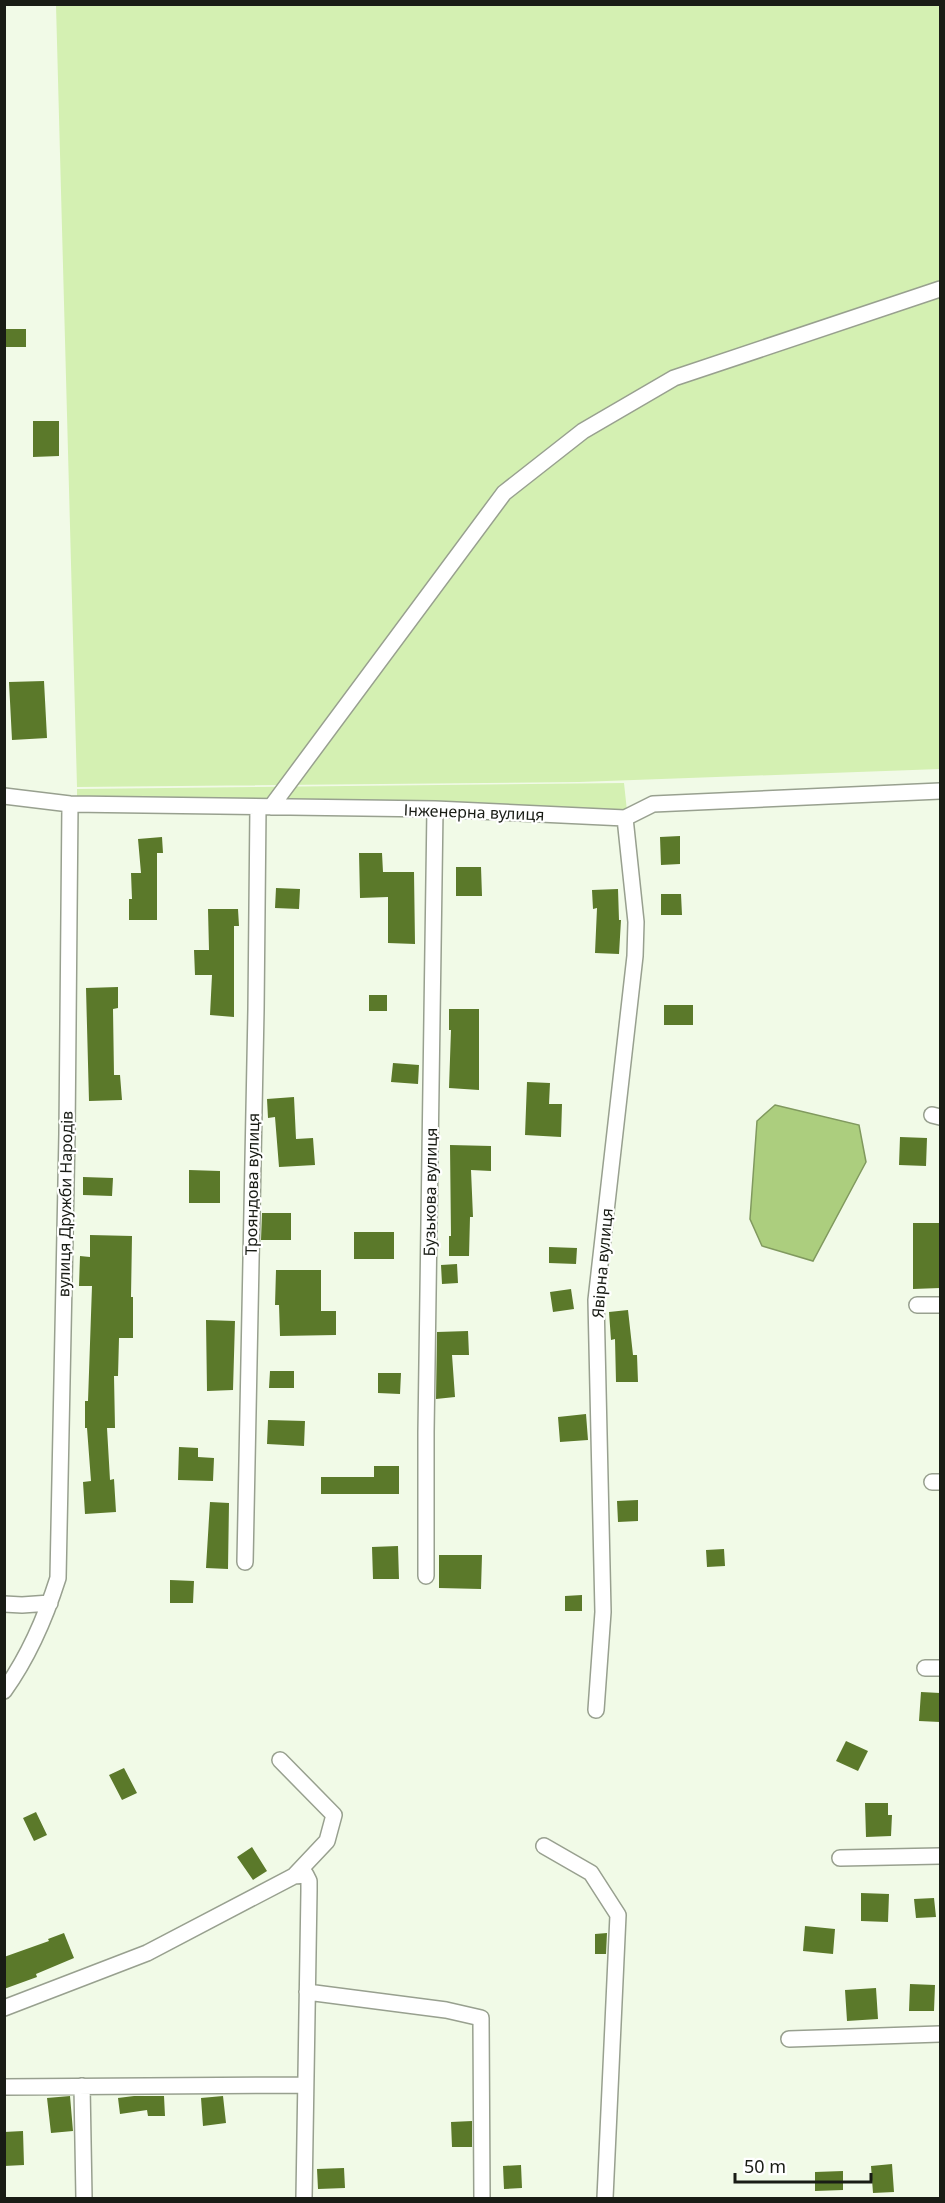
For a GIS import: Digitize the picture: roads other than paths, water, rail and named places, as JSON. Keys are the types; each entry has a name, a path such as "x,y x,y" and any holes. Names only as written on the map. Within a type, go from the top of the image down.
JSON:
{"street":[{"path":"264,807 504,493 583,431 674,378 940,289"},
{"name":"Інженерна вулиця","path":"4,796 70,804 435,809 625,818 653,804 940,791"},
{"name":"вулиця Дружби Народів","path":"4,1691 22,1667 39,1633 58,1578 67,1146 70,804"},
{"name":"Трояндова вулиця","path":"245,1562 256,1022 264,807"},
{"name":"Бузькова вулиця","path":"426,1576 435,809"},
{"name":"Явірна вулиця","path":"596,1710 603,1612 596,1300 636,956 636,922 625,818"},
{"path":"917,1305 940,1305"},
{"path":"4,1604 50,1603"},
{"path":"4,2008 147,1953 294,1876 327,1841 334,1815 280,1761"},
{"path":"544,1846 591,1873 618,1915 605,2199"},
{"path":"840,1858 940,1856"},
{"path":"294,1876 306,1875 309,1881 304,2199"},
{"path":"307,1992 446,2010 481,2018 482,2199"},
{"path":"789,2039 940,2034"},
{"path":"4,2087 305,2085"},
{"path":"82,2086 84,2199"}]}
